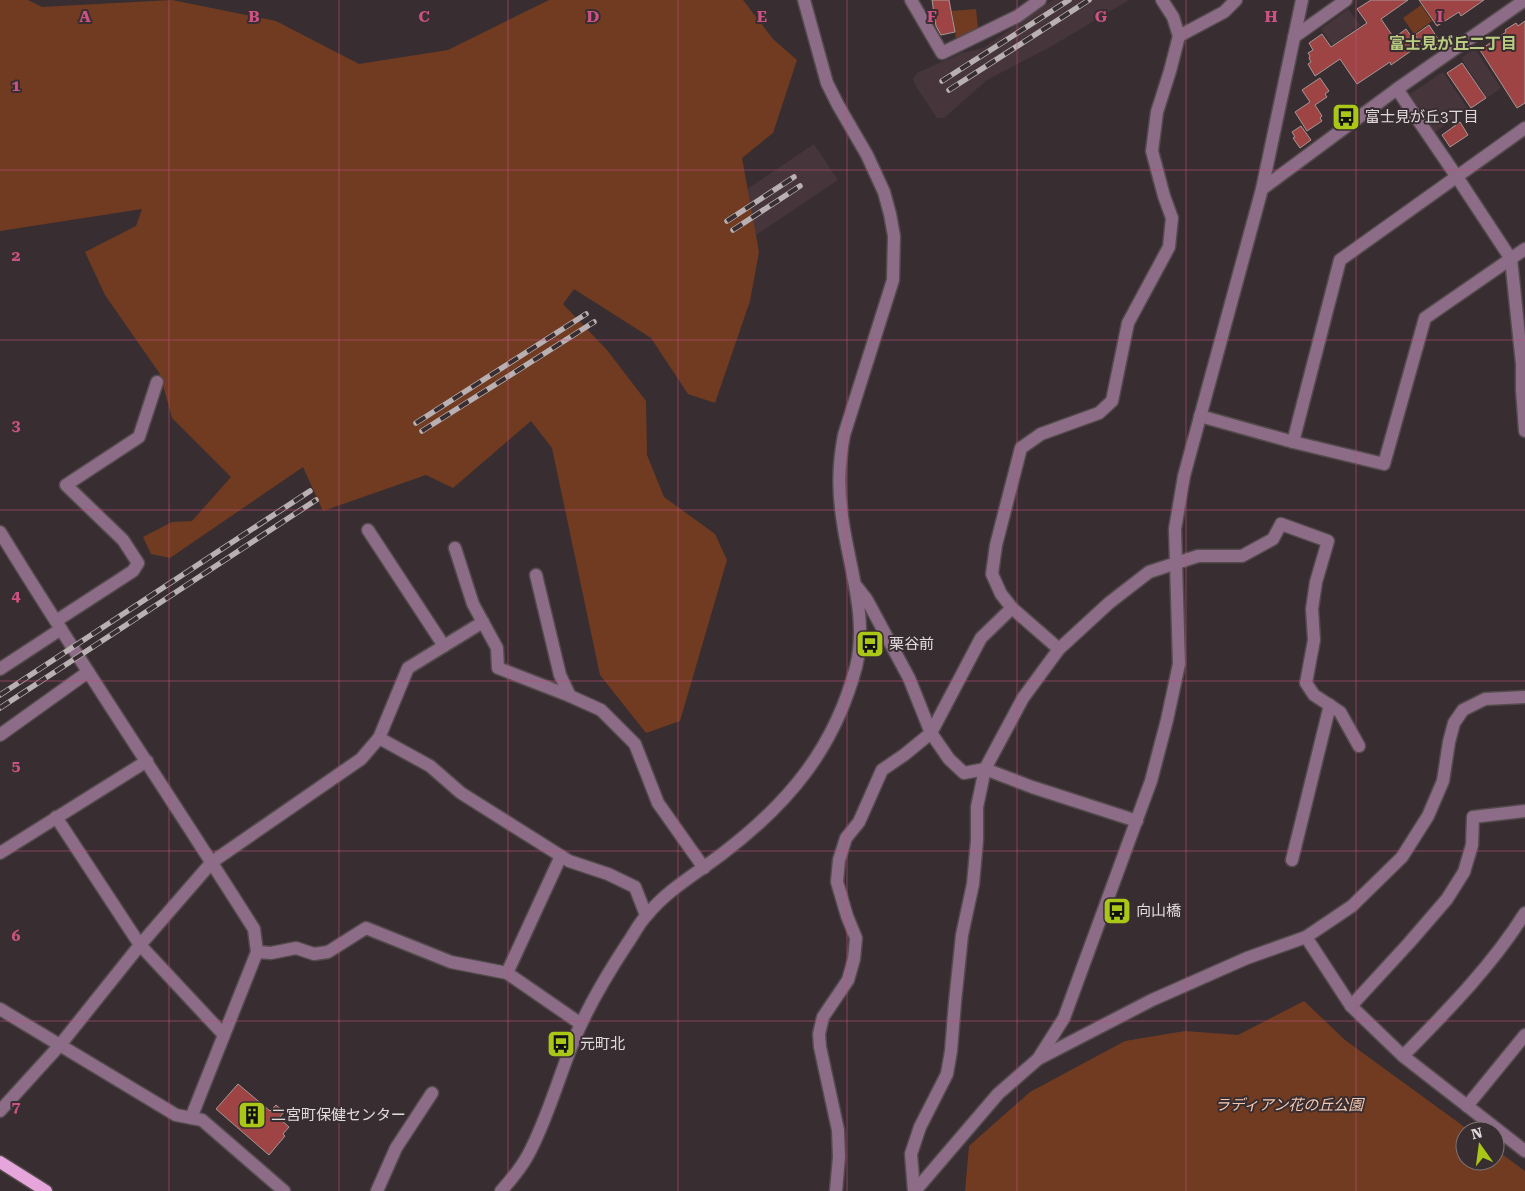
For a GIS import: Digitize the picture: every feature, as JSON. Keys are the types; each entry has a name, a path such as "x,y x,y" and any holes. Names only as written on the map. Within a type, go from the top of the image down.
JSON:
{"main road":[{"path":"0,1162 46,1191"}],"street":[{"path":"502,1191 527,1157 550,1108 563,1068 581,1024 618,958 646,915 664,898 750,832 777,806 812,765 830,735 847,696 858,657 861,639 856,587 843,524 838,476 844,435 893,280 894,236 884,192 867,155 827,83 804,0"},
{"path":"911,0 942,53 1018,16 1040,0"},
{"path":"1059,649 1012,608 1001,594 992,574 996,545 1021,448 1041,434 1098,413 1112,401 1128,323 1169,248 1172,218 1152,151 1157,112 1179,36 1173,17 1162,0"},
{"path":"1179,36 1224,12 1236,0"},
{"path":"1038,1059 1064,1018 1151,781 1179,664 1175,529 1184,476 1262,189 1302,0"},
{"path":"1294,37 1346,0"},
{"path":"1262,189 1397,90 1525,0"},
{"path":"1397,90 1457,176 1511,259 1524,363 1525,431"},
{"path":"1293,442 1340,260 1525,128"},
{"path":"1200,416 1293,442 1384,464 1425,318 1525,249"},
{"path":"0,669 133,571 138,563 123,540 66,484 139,436 157,382"},
{"path":"914,1191 911,1154 920,1127 938,1095 947,1074 952,1051 962,935 973,884 977,840 977,807 984,769 1022,698 1059,649 1109,603 1149,572 1198,556 1242,556 1273,539 1281,524 1328,541 1316,582 1312,609 1314,640 1306,684 1314,695 1340,712 1359,746"},
{"path":"368,530 444,646"},
{"path":"2,539 254,929 257,952 191,1118"},
{"path":"455,548 473,604 497,648 498,668 570,696 600,710 635,744 658,803 704,868"},
{"path":"536,575 560,675 570,696"},
{"path":"856,587 867,600 909,678 931,733 949,758 964,773 984,769 1032,787 1137,821"},
{"path":"836,1191 839,1157 838,1130 820,1047 819,1034 823,1017 848,980 854,959 856,938 847,916 838,882 839,860 846,838 859,822 882,770 904,756 931,733 981,638 1012,608"},
{"path":"0,1111 60,1045 140,945 212,862 361,759 379,738 408,668 483,622"},
{"path":"0,735 88,672"},
{"path":"914,1191 998,1094 1038,1059 1152,1000 1247,958 1306,937 1352,906 1402,856 1428,816 1443,781 1454,723 1463,710 1485,699 1525,697"},
{"path":"1292,860 1330,705"},
{"path":"379,738 430,766 461,793 569,861 608,874 635,887 646,915"},
{"path":"0,853 147,761"},
{"path":"1351,1006 1447,899 1464,872 1472,845 1473,817 1525,811"},
{"path":"56,817 140,945 224,1035"},
{"path":"506,974 561,856"},
{"path":"1403,1056 1471,986 1525,913"},
{"path":"257,952 270,954 296,948 314,954 328,952 366,928 451,962 506,974 581,1024"},
{"path":"1306,937 1351,1006 1403,1056 1524,1149"},
{"path":"0,1009 176,1115 202,1120 284,1191"},
{"path":"1467,1106 1525,1035"},
{"path":"377,1191 396,1148 432,1093"}],"shaded area":[{"path":"1053,0 1129,0 1052,46 987,80 944,118 937,118 913,79 917,73 962,53 983,48"},
{"path":"1348,9 1360,25 1333,45 1321,29"},
{"path":"1475,49 1501,88 1487,98 1461,58"},
{"path":"1443,72 1468,109 1435,132 1410,94"},
{"path":"814,144 838,180 728,254 704,218"}],"green space":[{"path":"0,0 28,0 42,7 172,0 276,21 359,64 448,50 549,0 743,0 773,39 797,60 773,133 742,158 759,252 750,301 715,403 688,394 651,338 574,289 563,304 607,350 646,401 647,455 664,497 715,534 727,560 680,721 646,733 600,675 552,448 531,421 453,488 426,475 323,511 303,467 170,558 151,554 143,537 172,522 192,521 231,477 172,418 160,374 105,295 85,252 136,226 142,209 0,231"},
{"path":"1421,5 1432,21 1414,34 1403,18"},
{"path":"976,9 978,28 956,39 952,11"},
{"name":"ラディアン花の丘公園","path":"1304,1001 1345,1040 1456,1121 1455,1171 1505,1171 1505,1156 1525,1171 1525,1191 965,1191 969,1146 1030,1092 1125,1041 1185,1031 1238,1035"}],"building":[{"path":"932,0 949,0 955,32 941,35 936,26"},
{"path":"1371,0 1408,0 1381,19 1394,38 1406,29 1418,46 1391,65 1390,62 1357,84 1340,59 1315,76 1308,64 1311,62 1308,53 1313,50 1309,43 1322,34 1331,47 1367,23 1357,9"},
{"path":"1419,0 1484,0 1461,16 1459,12 1437,26"},
{"path":"1525,21 1525,103 1517,108 1480,50 1506,32 1505,30 1516,23 1518,26"},
{"path":"1429,25 1440,42 1426,50 1415,35"},
{"path":"1462,63 1486,98 1471,108 1447,73"},
{"path":"1320,78 1329,91 1325,94 1327,97 1315,105 1322,116 1320,118 1322,121 1307,131 1295,112 1310,102 1302,90"},
{"path":"1460,122 1468,135 1450,147 1442,135"},
{"path":"1301,126 1311,140 1300,148 1293,138 1295,137 1292,132"},
{"name":"二宮町保健センター","path":"238,1084 270,1111 276,1105 284,1112 279,1118 289,1127 283,1134 285,1136 269,1155 216,1109"}],"railway":[{"path":"942,81 1069,0"},
{"path":"949,90 1089,0"},
{"path":"727,221 794,177"},
{"path":"733,230 800,186"},
{"path":"416,423 586,314"},
{"path":"422,431 594,322"},
{"path":"0,695 310,491"},
{"path":"0,708 316,500"}],"place":[{"name":"富士見が丘3丁目","path":"1346,117"},
{"name":"栗谷前","path":"870,644"},
{"name":"向山橋","path":"1117,911"},
{"name":"元町北","path":"561,1044"},
{"name":"二宮町保健センター","path":"252,1115"}],"district":[{"name":"富士見が丘二丁目","path":"1453,43"}]}
